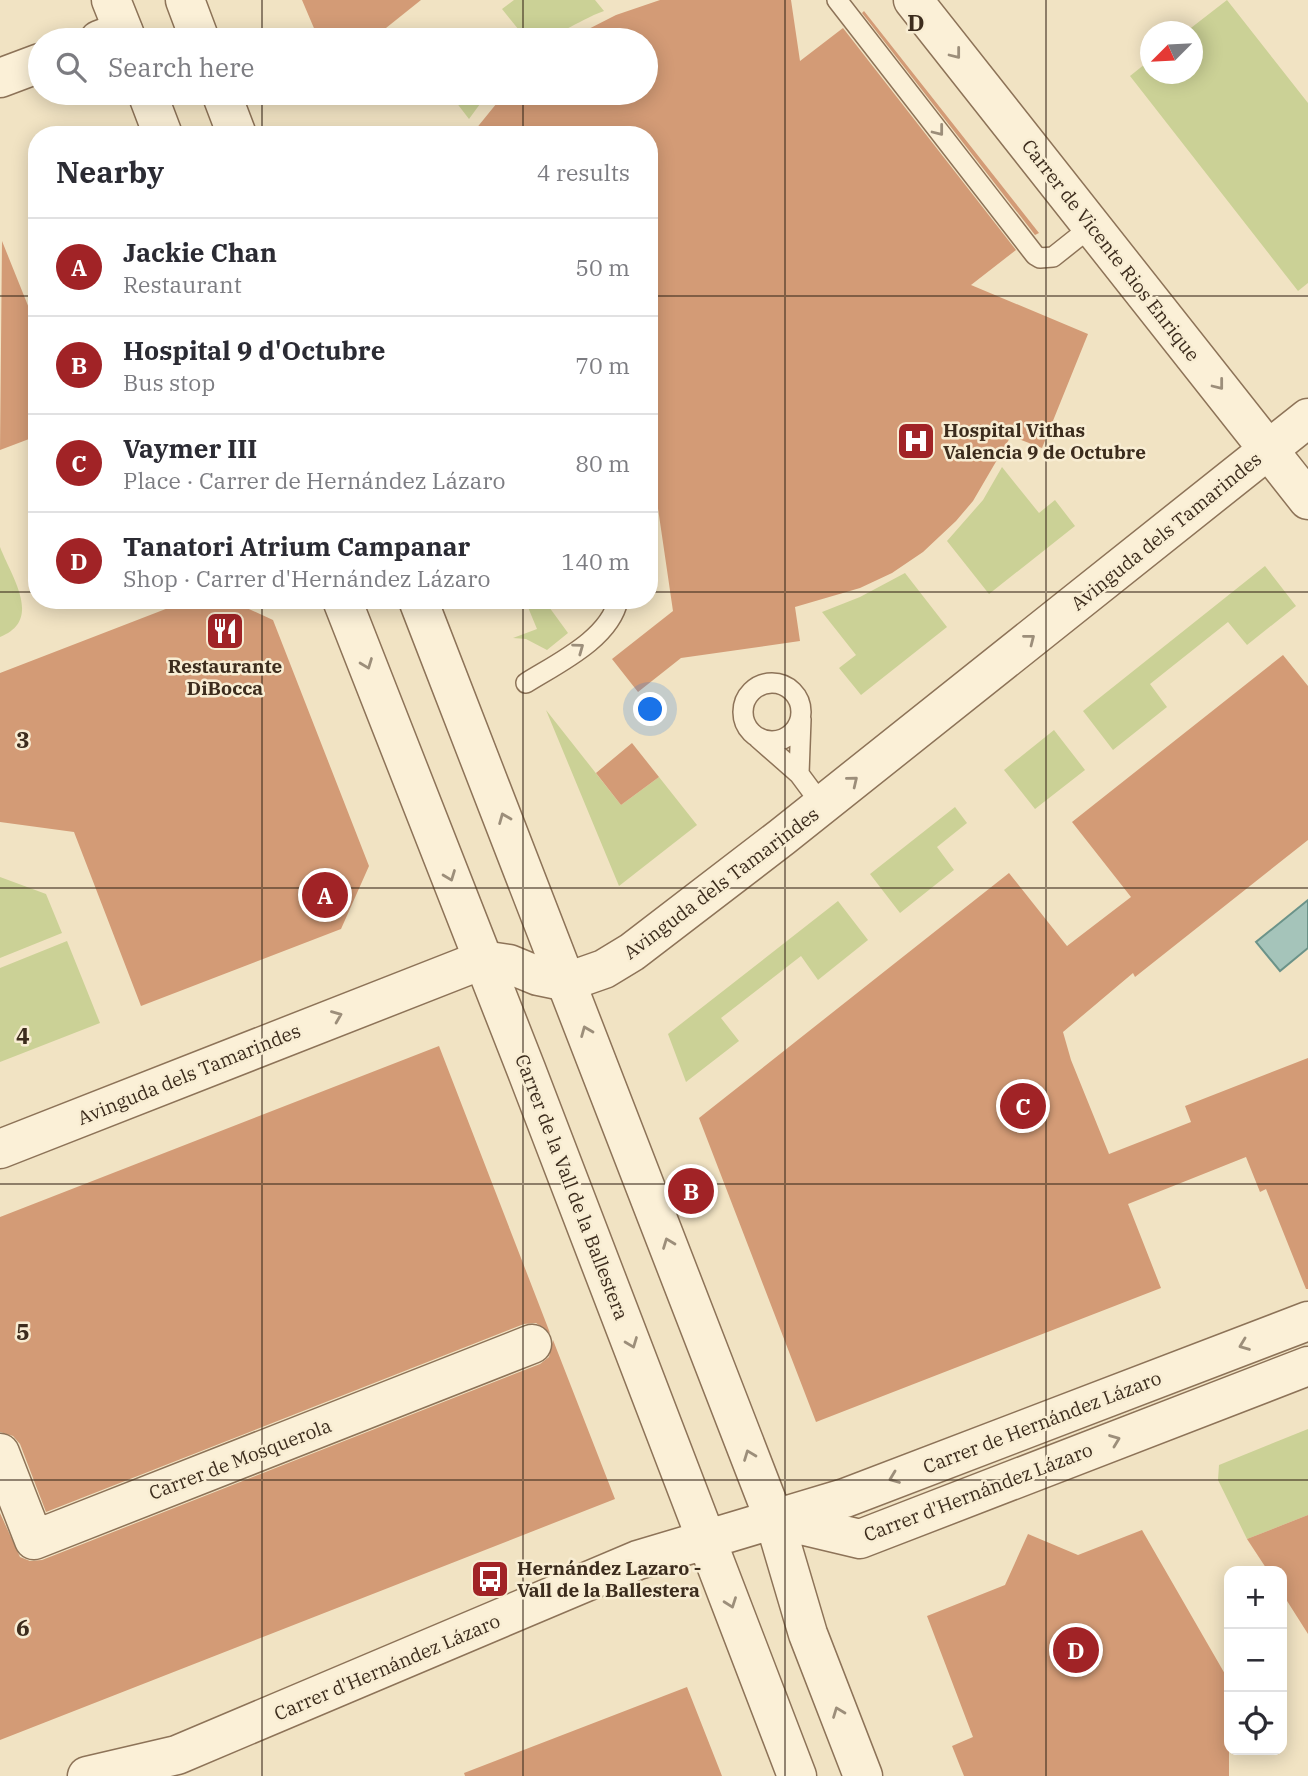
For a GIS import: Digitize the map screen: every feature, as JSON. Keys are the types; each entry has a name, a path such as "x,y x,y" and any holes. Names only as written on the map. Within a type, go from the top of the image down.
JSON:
{"street":[{"path":"185,0 196,28"},
{"name":"Carrer de Vicente Rios Enrique","path":"913,0 1308,500"},
{"path":"0,78 28,68"},
{"path":"225,105 233,126"},
{"name":"Avinguda dels Tamarindes","path":"567,982 604,969 632,952 822,805 1308,418"},
{"name":"Carrer de la Vall de la Ballestera","path":"346,609 797,1776"},
{"path":"422,609 774,1519 808,1634 863,1776"},
{"path":"482,960 509,964 538,976 567,982"},
{"name":"Avinguda dels Tamarindes","path":"0,1149 482,960"},
{"name":"Carrer de Hernández Lázaro","path":"774,1519 845,1498 1308,1321"},
{"name":"Carrer de Mosquerola","path":"0,1453 34,1540 532,1344"},
{"name":"Carrer d'Hernández Lázaro","path":"87,1776 171,1765 638,1560 774,1519 860,1539 1308,1366"}],"lane":[{"path":"837,0 1035,255 1041,258 1053,257 1092,226"},
{"path":"526,683 594,637 608,621 614,609"},
{"path":"799,774 801,706 792,690 774,682 764,684 748,695 743,713 750,731 799,774 822,805"},
{"path":"757,738 766,741 785,739 793,733 801,717"}],"green space":[{"path":"514,0 595,0 604,11 567,28 517,28 502,9"},
{"path":"1227,0 1308,103 1308,283 1298,291 1130,76 1140,68 1140,84 1203,84 1203,21 1200,21"},
{"path":"458,105 479,105 469,119"},
{"path":"1002,467 1039,513 1055,500 1075,526 989,594 947,541 983,500"},
{"path":"0,547 17,585 22,609 20,620 13,630 0,637"},
{"path":"1265,566 1296,606 1247,645 1228,622 1150,684 1167,707 1113,750 1083,711"},
{"path":"905,573 947,627 861,695 839,668 856,655 822,612 860,597"},
{"path":"529,609 551,609 568,633 547,650 526,639 513,638 537,629"},
{"path":"546,710 621,805 659,777 697,825 619,886"},
{"path":"1054,730 1085,770 1035,809 1004,770"},
{"path":"955,807 967,823 937,847 954,870 900,913 870,874"},
{"path":"0,877 46,894 62,933 0,958"},
{"path":"838,901 868,940 818,980 801,956 721,1018 739,1041 686,1082 668,1034"},
{"path":"67,941 100,1023 0,1062 0,968"},
{"path":"1308,1429 1308,1515 1247,1539 1218,1480 1219,1465"}],"water":[{"path":"1308,900 1308,948 1280,971 1256,942"}],"building":[{"path":"302,0 421,0 386,28 314,28"},
{"path":"660,0 791,0 800,61 843,28 1016,250 971,285 1088,334 1042,448 1011,436 973,501 923,552 892,573 860,588 795,607 800,641 681,658 638,692 612,659 673,611 658,508 658,126 478,126 495,105 658,105 658,28 591,28 616,15"},
{"path":"864,11 1039,233 1035,235 862,13"},
{"path":"2,241 28,306 28,439 0,450"},
{"path":"166,609 249,609 273,620 369,866 341,929 141,1006 74,832 0,822 0,673"},
{"path":"1283,655 1308,686 1308,840 1135,977 1133,973 1063,1032 1071,1060 1109,1154 1191,1122 1185,1106 1308,1058 1308,1289 1266,1189 1260,1192 1246,1157 1128,1204 1161,1288 816,1422 699,1118 1009,873 1067,946 1131,897 1072,822"},
{"path":"632,743 659,777 621,805 596,773"},
{"path":"439,1046 550,1333 536,1323 524,1324 46,1512 20,1444 13,1436 0,1432 0,1217"},
{"path":"553,1340 615,1499 0,1740 0,1513 20,1557 30,1561 42,1560 540,1364 549,1357"},
{"path":"1308,1515 1308,1634 1287,1601 1287,1566 1265,1566 1247,1539"},
{"path":"1142,1530 1224,1672 1224,1755 1229,1755 1229,1776 964,1776 952,1746 973,1737 927,1616 1005,1585 1028,1534 1078,1555"},
{"path":"687,1687 722,1776 465,1776 464,1773"}],"place":[{"name":"Hospital Vithas Valencia 9 de Octubre","path":"916,441"},
{"name":"Restaurante DiBocca","path":"225,631"},
{"name":"Jackie Chan","path":"325,895"},
{"name":"Vaymer III","path":"1023,1106"},
{"name":"Hospital 9 d'Octubre","path":"691,1191"},
{"name":"Hernández Lazaro - Vall de la Ballestera","path":"490,1579"},
{"name":"Tanatori Atrium Campanar","path":"1076,1650"}]}
